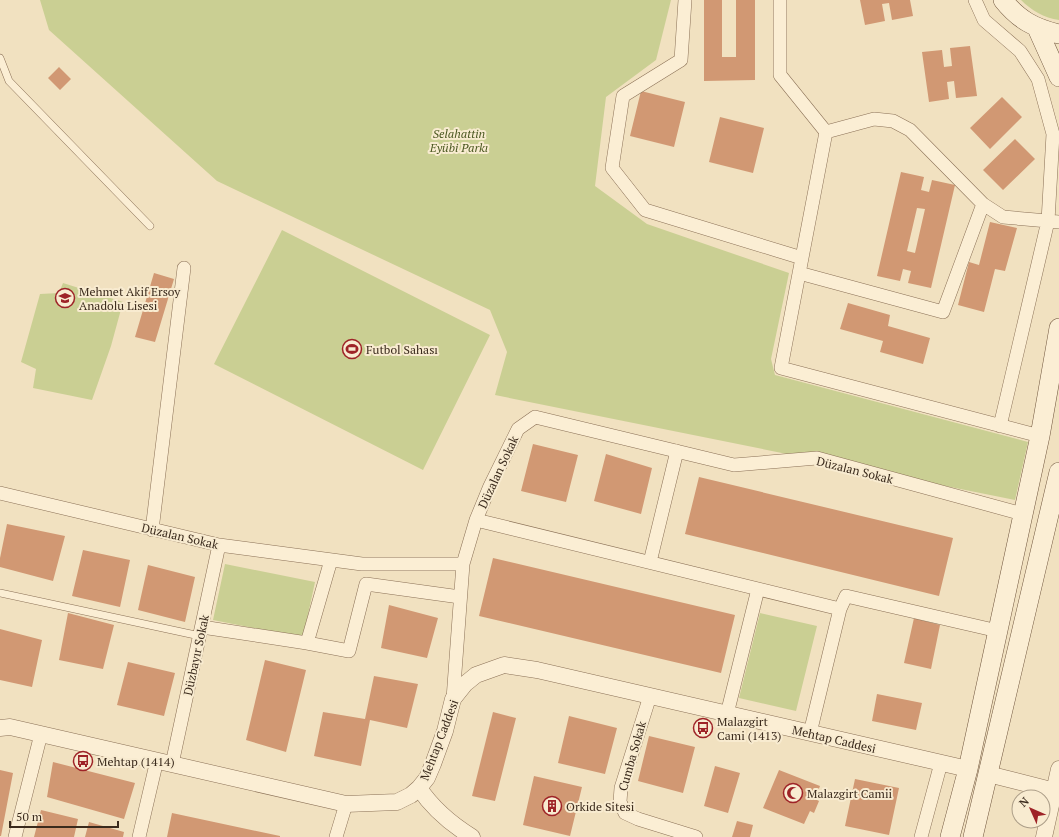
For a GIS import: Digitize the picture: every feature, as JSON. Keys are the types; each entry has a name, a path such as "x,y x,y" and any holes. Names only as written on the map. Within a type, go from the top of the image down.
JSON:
{"main road":[{"path":"1003,0 1015,14 1038,28 1059,34"},
{"path":"1038,28 1059,77"},
{"path":"950,837 968,769 1040,436 1059,328"},
{"path":"973,837 1059,472"}],"street":[{"path":"685,0 681,60 623,96 612,168 645,210 802,258"},
{"path":"780,0 780,75 826,132 781,368 1040,436"},
{"path":"975,0 984,20 1020,51 1038,79 1053,134 1054,221 1000,426"},
{"path":"826,132 874,119 892,121 910,130 983,204 1003,217 1054,221"},
{"path":"799,273 942,312 983,204"},
{"path":"152,530 184,268"},
{"name":"Düzalan Sokak","path":"0,493 219,545 362,564 463,564 476,520 518,430 535,417 734,465 817,458 1023,514"},
{"path":"650,562 676,451"},
{"path":"476,520 840,609"},
{"name":"Düzbayır Sokak","path":"172,764 219,545"},
{"path":"307,643 331,560"},
{"path":"453,699 463,564"},
{"path":"201,631 307,643 349,651 366,584 460,597"},
{"path":"727,714 758,589"},
{"path":"810,733 840,609 846,596 998,630"},
{"name":"Mehtap Caddesi","path":"0,728 10,727 346,804 397,802 411,795 420,788 427,778 445,731 453,699 465,684 476,675 504,666 537,670 968,769"},
{"name":"Cumba Sokak","path":"650,696 621,788 620,802 625,813 638,819 696,837"},
{"path":"15,837 41,734"},
{"path":"139,837 157,760"},
{"path":"922,837 941,763"},
{"path":"968,769 1057,791"},
{"path":"1044,837 1057,791 1059,769"},
{"path":"420,788 428,802 466,835"},
{"path":"336,837 346,804"}],"lane":[{"path":"0,58 9,81 150,226"},
{"path":"0,593 201,631"}],"green space":[{"name":"Selahattin Eyübi Parkı","path":"40,0 671,0 656,60 606,97 595,186 647,224 789,273 771,359 775,375 1028,442 1015,500 495,395 507,352 490,310 217,181 49,30"},
{"path":"1021,0 1059,0 1059,20 1038,13"},
{"name":"Futbol Sahası","path":"282,230 490,335 423,470 214,364"},
{"path":"63,283 123,302 111,346 92,400 33,388 36,369 21,362 40,294 59,293"},
{"path":"225,564 315,582 303,638 213,620"},
{"path":"760,613 817,626 796,711 739,698"}],"building":[{"path":"704,0 722,0 722,57 736,57 736,0 755,0 755,80 704,81"},
{"path":"860,0 910,0 913,16 892,20 889,3 882,4 885,21 865,25"},
{"path":"970,46 977,96 956,98 954,81 947,82 949,99 929,102 922,52 942,50 944,67 952,66 950,48"},
{"path":"59,67 71,79 60,90 48,78"},
{"path":"641,91 685,102 674,147 630,136"},
{"path":"1002,97 1022,117 990,149 970,128"},
{"path":"720,117 764,128 753,173 709,162"},
{"path":"1015,139 1035,159 1003,190 983,170"},
{"path":"901,172 924,177 921,190 929,192 932,180 955,185 931,288 908,283 911,271 903,269 900,281 877,276","holes":["917,208 925,209 915,253 907,251"]},
{"path":"990,222 1017,228 1005,271 995,269 984,312 958,305 969,262 979,265"},
{"path":"154,273 174,279 155,342 135,337"},
{"path":"848,303 890,315 888,326 930,338 923,364 880,352 883,341 840,329"},
{"path":"533,444 578,455 566,502 521,491"},
{"path":"606,454 652,468 641,514 594,501"},
{"path":"699,477 953,538 939,596 685,534"},
{"path":"7,524 65,536 53,581 0,567 0,558"},
{"path":"83,550 130,560 120,607 72,596"},
{"path":"493,558 735,615 721,673 479,616"},
{"path":"148,565 195,577 185,622 138,610"},
{"path":"389,605 438,618 427,658 381,648"},
{"path":"68,613 114,625 103,669 59,660"},
{"path":"914,618 940,625 931,669 904,663"},
{"path":"0,629 42,640 32,687 0,680"},
{"path":"265,660 306,670 286,752 246,740"},
{"path":"128,662 175,673 164,716 117,705"},
{"path":"374,676 418,684 407,728 370,720 361,766 314,756 323,712 365,719"},
{"path":"877,694 922,703 916,730 872,721"},
{"path":"493,712 516,718 495,801 472,796"},
{"path":"569,716 617,728 605,774 558,763"},
{"path":"649,736 695,747 683,793 638,781"},
{"path":"53,762 135,783 124,819 47,797"},
{"path":"715,766 740,773 728,813 704,806"},
{"path":"0,770 13,773 1,836 0,836"},
{"name":"Malazgirt Camii","path":"779,770 820,786 815,799 819,801 814,813 810,811 804,824 763,808"},
{"name":"Orkide Sitesi","path":"534,776 582,787 570,836 523,825"},
{"path":"855,779 899,788 889,835 845,826"},
{"path":"41,810 78,819 74,837 34,837"},
{"path":"172,813 280,836 280,837 167,837"},
{"path":"737,821 753,825 750,837 732,837"},
{"path":"89,822 124,832 123,837 85,837"}],"place":[{"name":"Mehmet Akif Ersoy Anadolu Lisesi","path":"65,298"},
{"name":"Futbol Sahası","path":"352,349"},
{"name":"Malazgirt Cami (1413)","path":"703,728"},
{"name":"Mehtap (1414)","path":"83,761"},
{"name":"Malazgirt Camii","path":"793,793"},
{"name":"Orkide Sitesi","path":"552,806"}]}
